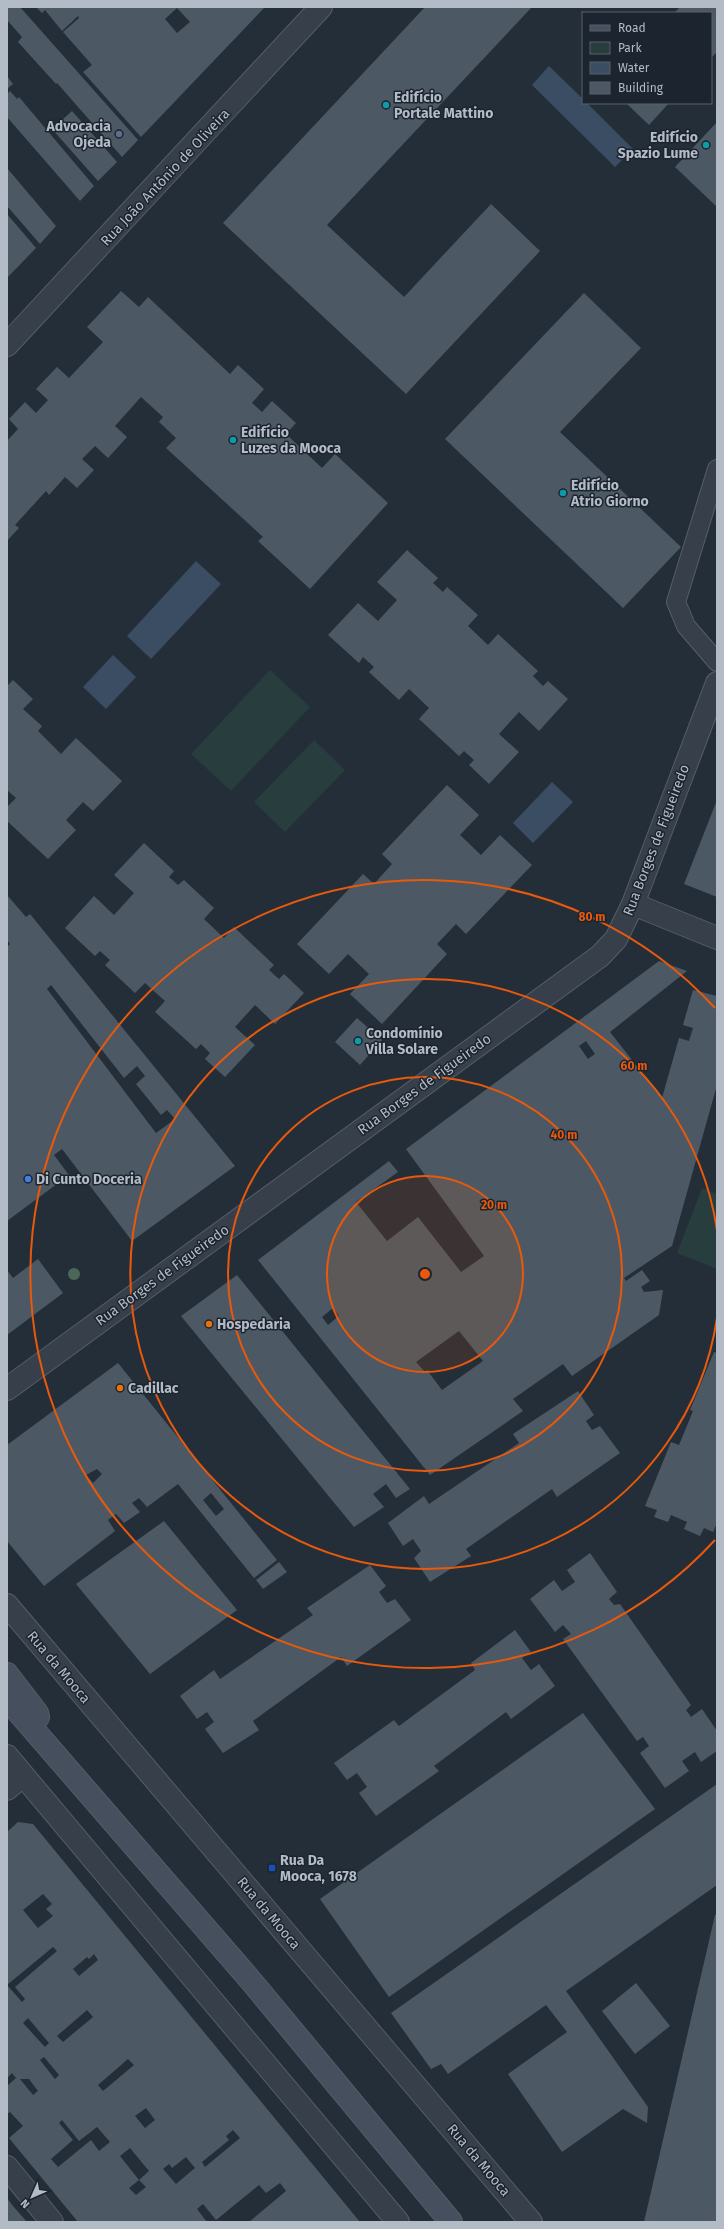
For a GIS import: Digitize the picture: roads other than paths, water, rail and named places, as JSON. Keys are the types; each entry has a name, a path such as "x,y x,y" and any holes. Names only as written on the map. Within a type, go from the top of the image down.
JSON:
{"main road":[{"path":"7,1674 37,1713 42,1738"},
{"path":"7,1699 252,1982 451,2222"}],"street":[{"name":"Rua João Antônio de Oliveira","path":"7,345 321,7"},
{"name":"Rua Borges de Figueiredo","path":"7,1389 600,956 616,939 633,904 717,683"},
{"path":"633,904 717,938"},
{"name":"Rua da Mooca","path":"7,1605 531,2222"},
{"path":"7,1756 15,1782 398,2222"},
{"path":"7,2168 52,2222"}],"lane":[{"path":"717,469 676,602 686,626 717,662"}],"water":[{"path":"549,66 582,98 582,104 588,104 633,149 615,167 532,85"},
{"path":"196,561 221,584 151,659 127,636"},
{"path":"113,655 136,677 106,709 83,687"},
{"path":"552,782 573,802 533,843 513,823"}],"place":[{"name":"Edifício Portale Mattino","path":"386,105"},
{"name":"Advocacia Ojeda","path":"119,134"},
{"name":"Edifício Spazio Lume","path":"706,145"},
{"name":"Edifício Luzes da Mooca","path":"233,440"},
{"name":"Edifício Atrio Giorno","path":"563,493"},
{"name":"Condomínio Villa Solare","path":"358,1041"},
{"name":"Di Cunto Doceria","path":"28,1179"},
{"name":"Hospedaria","path":"209,1324"},
{"name":"Cadillac","path":"120,1388"},
{"name":"Rua Da Mooca, 1678","path":"272,1868"}]}
